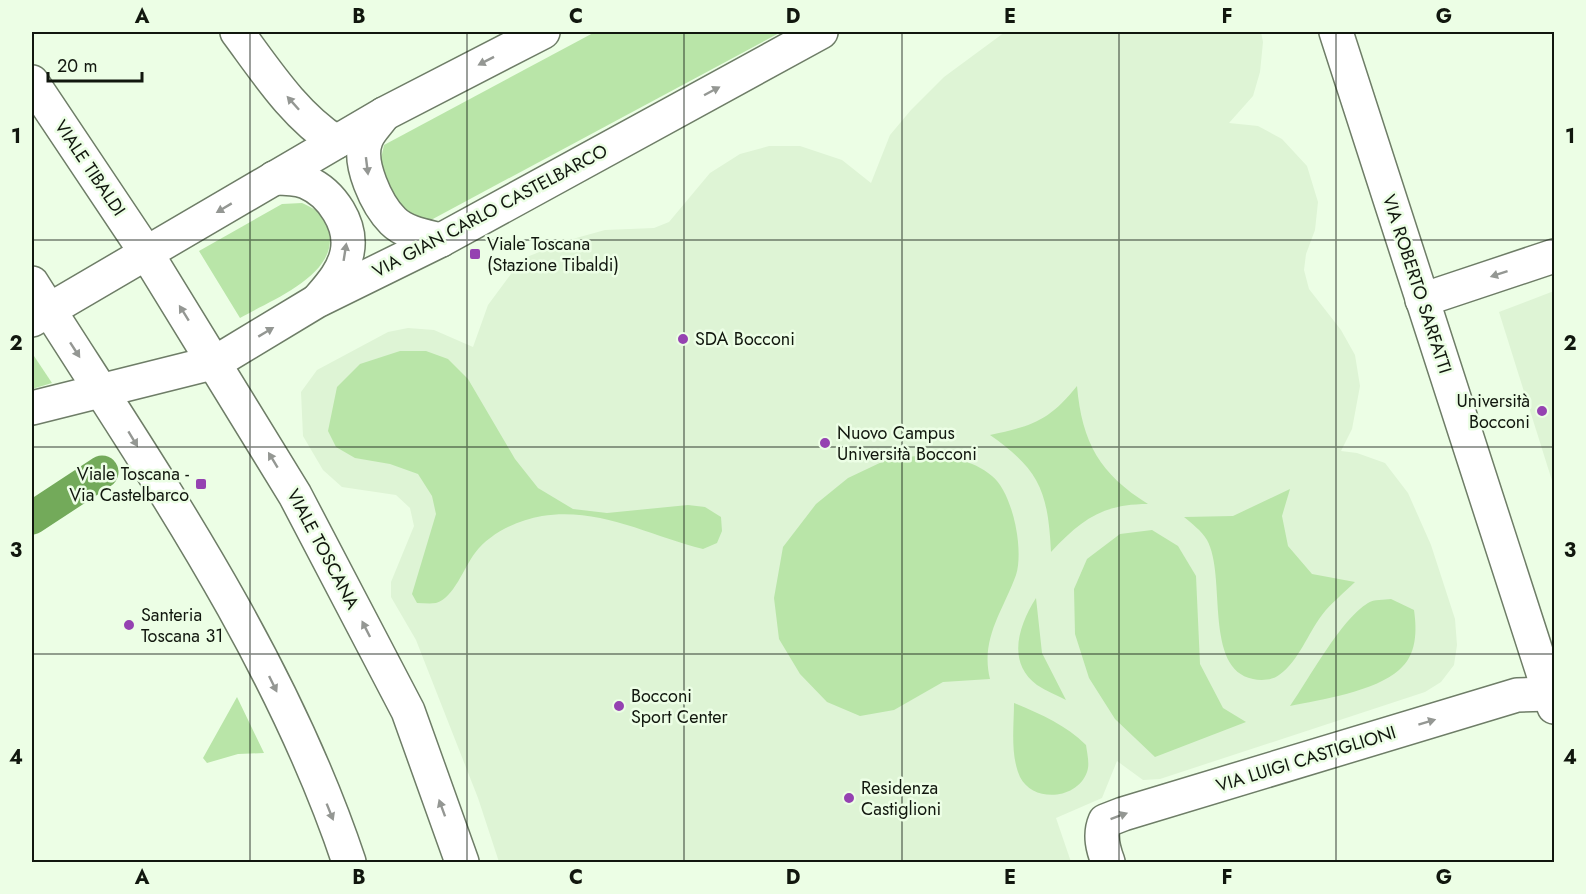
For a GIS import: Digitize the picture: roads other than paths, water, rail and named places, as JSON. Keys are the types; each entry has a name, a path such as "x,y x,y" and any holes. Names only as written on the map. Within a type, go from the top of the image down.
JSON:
{"main road":[{"path":"237,32 276,84 316,129 336,142"},
{"path":"349,862 310,761 248,631 130,434 37,304 94,284 384,114 539,32"},
{"name":"VIA GIAN CARLO CASTELBARCO","path":"32,408 216,362 317,301 441,240 821,32"},
{"name":"VIA ROBERTO SARFATTI","path":"1336,32 1552,700"},
{"name":"VIALE TIBALDI","path":"32,82 147,254"},
{"path":"384,114 365,141 365,169 375,197 394,222 413,232 441,240"},
{"path":"274,178 300,180 317,188 335,204 346,226 347,252 339,274 317,301"},
{"name":"VIALE TOSCANA","path":"147,254 216,362 295,495 408,711 462,862"},
{"path":"1422,300 1554,256"},
{"name":"VIA LUIGI CASTIGLIONI","path":"1108,862 1102,842 1102,827 1105,821 1123,814 1517,695 1552,700"}],"waterway":[{"path":"32,518 102,472"}],"place":[{"name":"Viale Toscana (Stazione Tibaldi)","path":"475,254"},
{"name":"SDA Bocconi","path":"683,339"},
{"name":"Università Bocconi","path":"1542,411"},
{"name":"Nuovo Campus Università Bocconi","path":"825,443"},
{"name":"Viale Toscana - Via Castelbarco","path":"201,484"},
{"name":"Santeria Toscana 31","path":"129,625"},
{"name":"Bocconi Sport Center","path":"619,706"},
{"name":"Residenza Castiglioni","path":"849,798"}]}
